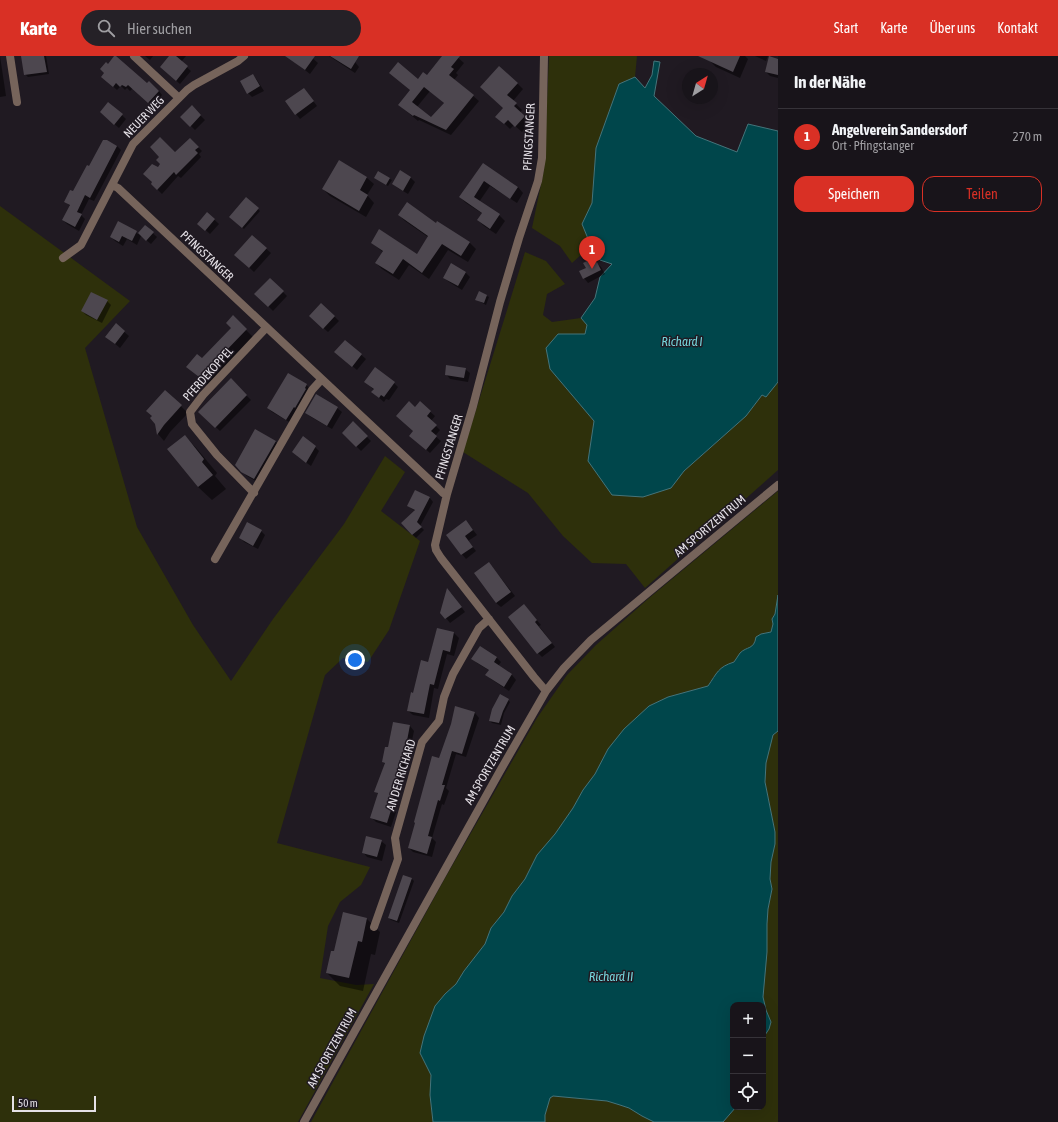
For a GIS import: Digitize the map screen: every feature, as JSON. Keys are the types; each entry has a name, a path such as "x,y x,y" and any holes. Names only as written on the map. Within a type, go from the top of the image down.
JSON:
{"street":[{"path":"10,56 16,102"},
{"path":"134,56 179,98"},
{"name":"NEUER WEG","path":"63,258 81,245 133,144 194,85 238,61 244,56"},
{"name":"PFINGSTANGER","path":"112,185 118,188 443,493 447,494 473,406 500,302 538,181 542,158 544,56"},
{"name":"PFERDEKOPPEL","path":"254,493 217,455 192,424 190,412 203,395 266,328"},
{"path":"214,559 254,493 312,390 322,380"},
{"name":"AM SPORTZENTRUM","path":"304,1122 546,690 564,668 591,640 778,485"},
{"path":"447,494 435,539 436,550 546,690"},
{"name":"AN DER RICHARD","path":"374,927 398,859 395,838 422,742 439,721 444,697 453,674 479,628 489,619"}],"green space":[{"path":"549,56 637,56 635,77 619,84 596,148 592,203 582,224 591,246 572,263 560,246 532,228 544,170"},
{"path":"0,206 130,301 85,348 137,527 193,625 231,681 273,619 344,524 385,456 405,472 381,511 420,541 389,630 368,662 343,658 325,675 277,843 370,867 361,885 340,902 328,926 320,978 356,985 374,984 298,1122 0,1122"},
{"path":"525,252 546,261 565,284 547,294 543,315 552,322 581,318 587,325 585,335 558,335 546,348 550,369 594,421 588,461 671,488 684,471 746,416 762,395 766,397 778,382 778,470 645,588 626,564 592,563 563,536 528,493 463,452"},
{"path":"778,491 778,595 775,614 772,619 773,624 771,632 761,634 751,648 741,652 734,662 718,671 708,686 668,697 649,706 608,749 595,774 583,790 555,835 537,855 525,879 512,896 504,912 491,928 485,944 456,984 445,994 421,1053 431,1075 430,1095 433,1122 311,1122 444,880 537,718 567,675 596,645 648,599"},
{"path":"778,731 778,1122 723,1122 733,1110 766,1110 766,1034 771,1022 766,1010 766,1002 764,1002 763,997 767,952 768,909 772,889 770,879 771,862 775,844 775,832 765,782 766,763 773,735"},
{"path":"553,1096 607,1101 629,1108 654,1122 545,1122 545,1115 550,1098"}],"water":[{"name":"Richard I","path":"654,61 660,62 654,96 696,136 737,152 748,124 778,131 778,382 766,397 762,395 746,416 684,471 671,488 643,497 612,495 588,461 594,421 550,369 546,348 558,334 585,334 587,325 581,318 595,298 600,277 612,264 600,260 591,246 582,224 592,203 596,148 619,84 635,77 645,88 652,75"},
{"name":"Richard II","path":"778,595 778,731 773,735 766,763 765,782 775,832 775,844 771,862 770,879 772,889 768,909 767,952 763,997 764,1002 730,1002 730,1110 733,1110 723,1122 654,1122 629,1108 607,1101 553,1096 550,1098 545,1115 545,1122 433,1122 430,1095 431,1075 420,1053 424,1036 435,1006 456,984 485,944 491,928 504,912 512,896 525,879 537,855 555,834 573,808 583,790 595,774 608,749 624,729 649,706 668,697 708,686 721,668 734,662 740,653 754,644 756,637 761,634 771,632 773,624 772,619 775,614"},
{"name":"Richard II","path":"766,1010 771,1022 766,1034"}],"building":[{"path":"21,56 44,56 47,72 24,75"},
{"path":"114,56 116,56 147,83 149,81 159,91 148,103 128,85 126,87 122,85 120,87 116,83 113,87 101,77 104,73 100,69 106,62 108,64"},
{"path":"169,56 176,56 188,66 176,81 160,67"},
{"path":"285,56 315,56 305,70"},
{"path":"330,56 359,56 351,69"},
{"path":"442,56 460,56 451,67 454,69 449,75 474,95 446,130 414,115 413,116 398,105 410,90 389,73 398,62 418,79 423,72 427,75","holes":["424,87 444,103 431,117 412,102"]},
{"path":"698,56 740,56 733,72"},
{"path":"769,56 778,59 778,75 765,72"},
{"path":"499,66 518,83 507,95 517,103 514,106 525,116 515,127 508,120 504,124 495,117 503,108 480,87"},
{"path":"253,74 260,86 247,94 240,81"},
{"path":"304,88 314,101 295,115 285,101"},
{"path":"108,102 123,114 114,125 100,112"},
{"path":"192,105 201,115 190,127 180,117"},
{"path":"160,137 175,152 190,138 199,147 195,150 198,153 176,175 174,172 157,190 151,184 152,182 143,174 152,164 158,167 160,164 156,160 159,157 150,147"},
{"path":"103,140 107,140 117,146 90,198 85,195 77,212 82,214 75,227 62,220 70,205 64,202 70,190 73,191 87,165 89,166"},
{"path":"339,160 367,177 360,190 368,195 359,211 322,189"},
{"path":"483,163 518,187 510,199 484,181 474,197 500,214 490,229 477,220 482,213 459,197"},
{"path":"400,170 411,177 403,191 392,184"},
{"path":"378,171 390,178 386,185 374,178"},
{"path":"246,197 259,208 242,228 229,217"},
{"path":"407,202 436,223 437,221 470,242 461,256 442,244 422,273 403,259 393,274 375,263 383,251 371,243 379,229 417,254 428,236 398,215"},
{"path":"207,212 215,219 205,231 197,224"},
{"path":"118,221 137,231 132,241 122,236 119,242 110,237"},
{"path":"145,225 154,232 146,241 138,233"},
{"path":"252,235 267,248 249,268 234,255"},
{"path":"591,259 593,264 597,262 601,270 583,279 579,271 586,268 583,263"},
{"path":"451,263 466,272 458,286 443,278"},
{"path":"270,278 284,291 268,307 254,294"},
{"path":"479,291 487,295 484,303 475,300"},
{"path":"91,292 108,300 97,320 81,311"},
{"path":"321,303 335,316 323,329 309,316"},
{"path":"233,315 247,329 218,359 219,360 203,380 186,367 197,354 202,358 231,328 226,323"},
{"path":"116,323 125,331 115,344 105,337"},
{"path":"345,340 362,354 352,367 334,352"},
{"path":"446,365 466,368 464,378 445,375"},
{"path":"375,367 395,382 384,397 381,395 379,398 371,392 374,389 364,382"},
{"path":"288,373 307,384 306,389 295,408 294,407 286,420 267,408"},
{"path":"231,378 247,395 215,428 198,412"},
{"path":"165,390 182,405 157,435 155,424 150,418 152,416 146,411"},
{"path":"316,394 338,407 327,426 305,413"},
{"path":"409,401 415,407 420,401 431,411 427,416 437,425 431,431 437,436 426,450 409,436 413,431 396,416"},
{"path":"353,421 368,436 356,447 342,433"},
{"path":"255,429 276,441 254,479 241,472 235,465"},
{"path":"185,435 204,459 202,462 213,475 198,487 167,449"},
{"path":"303,436 316,446 306,463 292,452"},
{"path":"415,490 430,497 417,522 422,527 412,535 401,523 415,510 407,506"},
{"path":"466,520 473,530 465,536 473,547 461,555 446,535"},
{"path":"247,522 262,530 253,546 239,538"},
{"path":"489,562 511,592 496,603 474,573"},
{"path":"447,588 462,607 445,619 440,613"},
{"path":"524,604 537,620 535,622 552,643 537,654 508,617"},
{"path":"437,628 454,632 450,652 443,650 434,685 430,684 424,714 407,711 421,660 428,662"},
{"path":"480,646 497,657 494,662 512,674 504,687 485,675 489,670 471,659"},
{"path":"500,694 509,699 499,723 489,721 492,709"},
{"path":"455,706 475,712 462,754 452,751 442,785 445,785 440,801 438,800 428,836 432,837 427,854 408,848 432,756 439,758 451,724"},
{"path":"393,722 410,725 397,779 399,780 390,806 392,807 387,823 370,818 378,793 374,792 385,763 382,762 385,747 388,747"},
{"path":"366,836 382,840 377,857 362,853"},
{"path":"403,875 412,878 397,921 388,918"},
{"path":"343,912 367,918 362,942 358,941 349,978 326,973 331,951 334,951"}],"place":[{"name":"Angelverein Sandersdorf","path":"592,269"}]}
